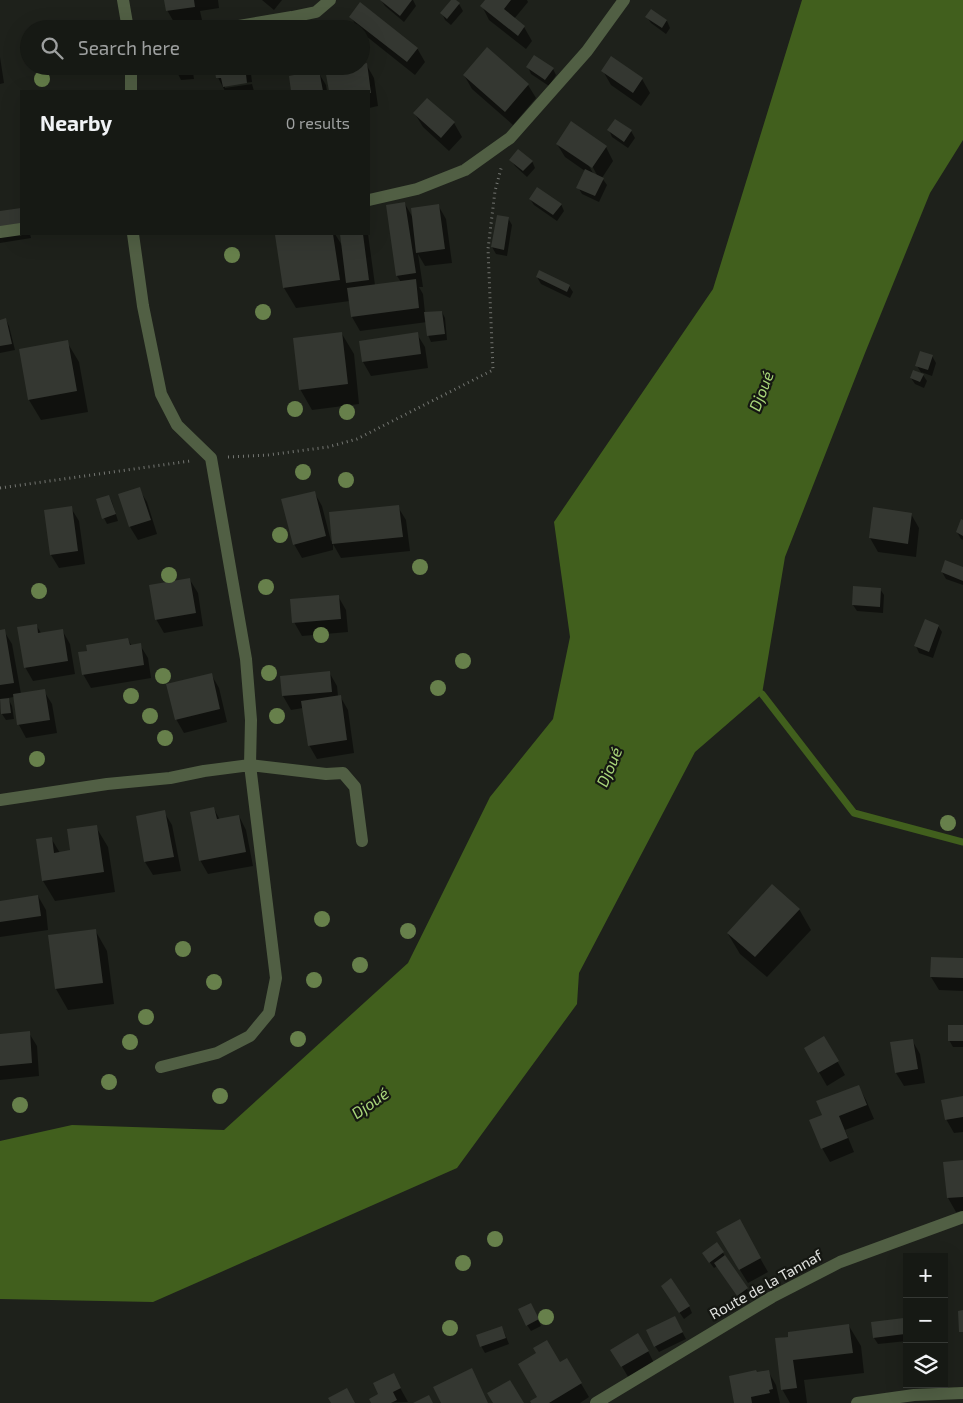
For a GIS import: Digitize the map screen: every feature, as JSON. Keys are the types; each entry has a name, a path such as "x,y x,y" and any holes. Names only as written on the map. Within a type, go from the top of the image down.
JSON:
{"street":[{"path":"123,0 126,20"},
{"path":"279,20 316,12 330,0"},
{"path":"370,200 417,189 464,170 510,138 587,51 624,0"},
{"path":"131,75 131,90"},
{"path":"0,232 20,229"},
{"path":"133,235 144,306 161,394 177,425 211,458 246,659 251,720 250,765 276,978 269,1013 250,1036 217,1053 161,1067"},
{"path":"0,800 107,784 170,778 250,765 326,774 343,773 355,788 362,840"},
{"name":"Route de la Tannaf","path":"596,1403 772,1298 840,1262 963,1217"},
{"path":"857,1403 914,1395 946,1399 963,1393"}],"path":[{"path":"0,488 211,458 277,454 328,447 357,439 493,370 488,249 495,191 510,138"}],"water":[{"name":"Djoué","path":"802,0 963,0 963,140 930,193 785,557 762,694 695,752 579,973 577,1004 457,1168 153,1302 0,1299 0,1141 72,1125 224,1130 408,963 490,797 553,719 570,637 554,522 713,289"}],"building":[{"path":"164,0 194,0 195,7 166,11"},
{"path":"380,0 412,0 400,16"},
{"path":"451,0 456,0 460,3 447,19 440,13"},
{"path":"485,0 511,0 504,9 525,26 518,36 480,6"},
{"path":"360,2 418,48 407,62 370,33 370,20 353,20 349,17"},
{"path":"651,9 667,20 662,28 645,17"},
{"path":"487,47 529,84 505,112 463,75"},
{"path":"534,55 554,68 545,80 526,67"},
{"path":"611,56 643,78 633,93 601,71"},
{"path":"216,75 246,75 247,83 223,87 221,78 216,78"},
{"path":"320,75 323,90 291,90 289,76"},
{"path":"326,75 369,75 371,93 370,90 329,90"},
{"path":"427,98 455,122 441,138 413,113"},
{"path":"615,119 632,130 624,142 607,130"},
{"path":"571,121 607,146 592,168 556,144"},
{"path":"518,149 533,161 523,171 509,160"},
{"path":"585,169 604,178 595,196 576,188"},
{"path":"537,187 562,204 553,215 529,199"},
{"path":"405,202 416,273 396,276 386,205"},
{"path":"439,204 445,249 416,253 411,208"},
{"path":"20,208 20,225 0,228 0,211"},
{"path":"497,215 509,217 504,250 491,247"},
{"path":"275,235 333,235 340,280 283,288"},
{"path":"340,235 363,235 369,280 346,283"},
{"path":"539,270 570,285 567,292 536,277"},
{"path":"416,279 419,308 351,317 347,288"},
{"path":"442,311 445,334 427,336 424,312"},
{"path":"6,318 12,344 0,346 0,320"},
{"path":"342,332 348,384 299,390 293,338"},
{"path":"418,332 421,354 362,362 359,341"},
{"path":"68,340 77,391 28,400 19,349"},
{"path":"920,351 933,355 928,370 915,366"},
{"path":"913,370 924,374 920,382 910,378"},
{"path":"140,487 151,520 129,527 118,494"},
{"path":"315,491 326,536 293,545 281,499"},
{"path":"109,495 116,514 102,519 96,499"},
{"path":"399,505 403,537 332,544 329,512"},
{"path":"72,506 78,551 50,555 44,510"},
{"path":"873,507 912,513 908,544 869,538"},
{"path":"961,519 963,520 963,536 956,532"},
{"path":"945,560 963,567 963,581 941,572"},
{"path":"190,578 196,613 155,620 149,585"},
{"path":"853,586 881,588 880,607 852,605"},
{"path":"339,595 341,619 292,623 290,599"},
{"path":"925,619 939,625 929,652 914,646"},
{"path":"37,624 38,633 63,629 68,661 24,668 17,627"},
{"path":"5,629 14,683 0,685 0,630"},
{"path":"128,638 130,645 141,643 144,665 82,675 78,652 87,651 86,645"},
{"path":"330,671 332,692 282,696 280,676"},
{"path":"212,673 220,709 175,720 166,684"},
{"path":"45,689 50,720 17,725 13,694"},
{"path":"341,695 347,740 308,746 301,701"},
{"path":"9,698 11,713 1,714 0,699"},
{"path":"214,807 217,819 239,815 246,852 199,861 190,812"},
{"path":"165,810 174,857 144,862 136,816"},
{"path":"97,825 104,872 42,881 36,839 52,837 54,853 70,850 67,829"},
{"path":"772,884 800,909 755,957 727,933"},
{"path":"38,895 41,916 0,922 0,901"},
{"path":"96,929 103,983 55,989 48,935"},
{"path":"931,957 963,958 963,978 930,977"},
{"path":"948,1025 963,1025 963,1041 948,1041"},
{"path":"30,1031 32,1063 0,1066 0,1034"},
{"path":"824,1036 839,1061 818,1073 804,1048"},
{"path":"913,1039 918,1069 895,1073 890,1042"},
{"path":"859,1085 867,1105 839,1116 848,1138 821,1149 809,1120 822,1115 816,1101"},
{"path":"963,1096 963,1117 945,1120 941,1100"},
{"path":"963,1160 963,1197 947,1198 943,1162"},
{"path":"740,1219 761,1258 739,1270 716,1232"},
{"path":"717,1242 724,1252 709,1263 702,1253"},
{"path":"725,1255 748,1288 737,1296 714,1263"},
{"path":"671,1278 690,1306 679,1313 661,1286"},
{"path":"531,1303 539,1319 526,1326 518,1309"},
{"path":"963,1310 963,1332 959,1332 958,1311"},
{"path":"675,1316 683,1332 654,1347 646,1330"},
{"path":"903,1318 903,1334 873,1338 871,1322"},
{"path":"849,1324 853,1353 793,1360 797,1388 781,1390 775,1338 788,1337 788,1332"},
{"path":"502,1326 506,1338 480,1347 476,1335"},
{"path":"638,1333 649,1351 621,1367 610,1350"},
{"path":"547,1340 560,1362 567,1358 582,1383 549,1403 531,1403 530,1401 537,1397 518,1364 536,1353 533,1348"},
{"path":"472,1368 488,1403 441,1403 433,1387"},
{"path":"756,1370 757,1372 769,1370 773,1389 769,1390 770,1393 751,1397 752,1403 734,1403 729,1376"},
{"path":"394,1373 401,1388 393,1392 397,1400 391,1403 371,1403 369,1399 378,1394 373,1383"},
{"path":"510,1380 524,1403 493,1403 487,1393"},
{"path":"347,1388 355,1403 331,1403 328,1398"},
{"path":"429,1395 433,1403 413,1403"}],"waterway":[{"path":"762,694 854,813 963,842"}]}
